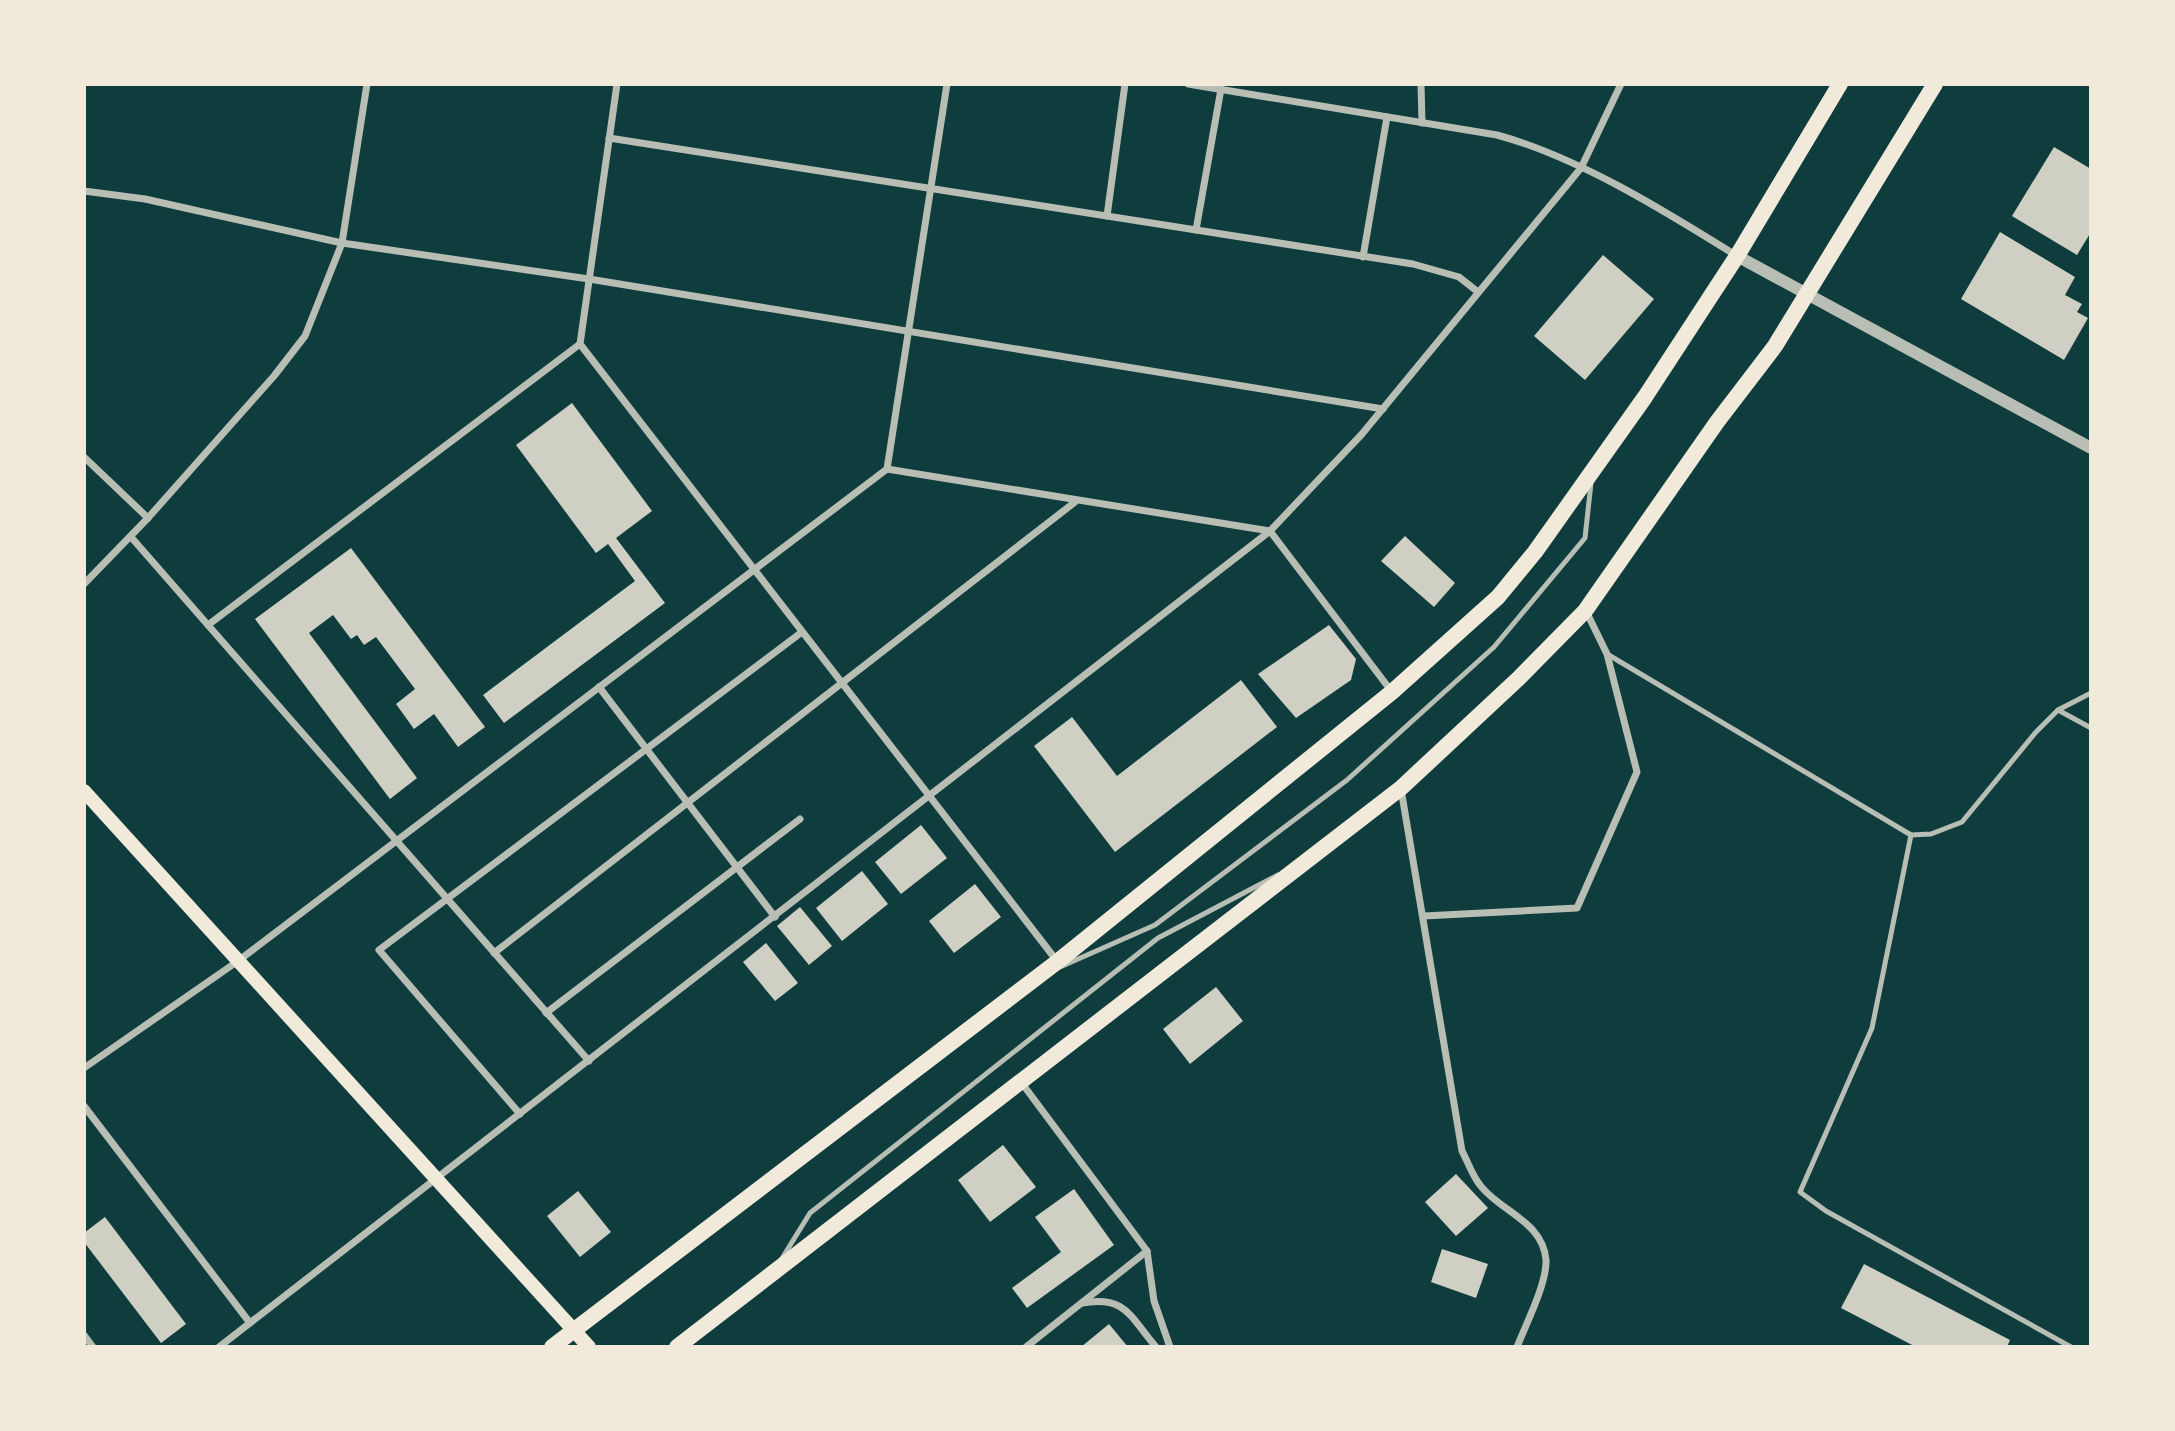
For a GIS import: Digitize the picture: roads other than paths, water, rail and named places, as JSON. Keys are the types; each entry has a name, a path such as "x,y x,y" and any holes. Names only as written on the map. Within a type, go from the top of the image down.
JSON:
{"main road":[{"path":"552,1347 1057,962 1392,692 1498,597 1535,552 1646,397 1737,256 1840,84"},
{"path":"677,1347 1401,788 1585,611 1809,295 1935,84"},
{"path":"84,791 589,1347"}],"street":[{"path":"84,584 148,518 274,376 305,336 342,243 367,84"},
{"path":"208,625 580,344 617,84"},
{"path":"84,1068 238,961 887,469 911,330 947,84"},
{"path":"1107,216 1125,84"},
{"path":"1188,84 1422,123 1535,146 1581,168 2091,448"},
{"path":"1420,84 1422,123"},
{"path":"219,1347 1270,531 1384,409 1581,168 1621,84"},
{"path":"1196,230 1222,89"},
{"path":"1363,257 1387,117"},
{"path":"609,138 1413,264 1459,278 1478,292"},
{"path":"84,191 145,198 342,243 911,330 1384,409"},
{"path":"580,344 1057,962"},
{"path":"84,457 148,518"},
{"path":"887,469 1075,502 1270,531 1392,692"},
{"path":"494,953 1075,502"},
{"path":"131,537 589,1061"},
{"path":"1424,916 1577,908 1637,772 1607,654 1585,611"},
{"path":"520,1114 379,950 802,632"},
{"path":"599,687 775,916"},
{"path":"1401,788 1462,1152 1480,1187 1513,1211 1539,1237 1546,1260 1540,1287 1517,1347"},
{"path":"546,1013 800,819"},
{"path":"1021,1081 1147,1251 1154,1300 1170,1347"},
{"path":"84,1105 250,1323"},
{"path":"1026,1347 1147,1251"},
{"path":"1082,1303 1103,1299 1117,1302 1156,1347"},
{"path":"84,1335 93,1347"}],"lane":[{"path":"1035,979 1155,925 1347,780 1494,647 1585,538 1593,470"},
{"path":"1607,654 1911,835 1931,834 1962,822 2036,732 2058,710 2091,693"},
{"path":"2058,710 2091,728"},
{"path":"1911,835 1872,1028 1800,1192 1826,1211 2071,1347"},
{"path":"771,1274 810,1213 1158,938 1242,892 1304,863"}]}
